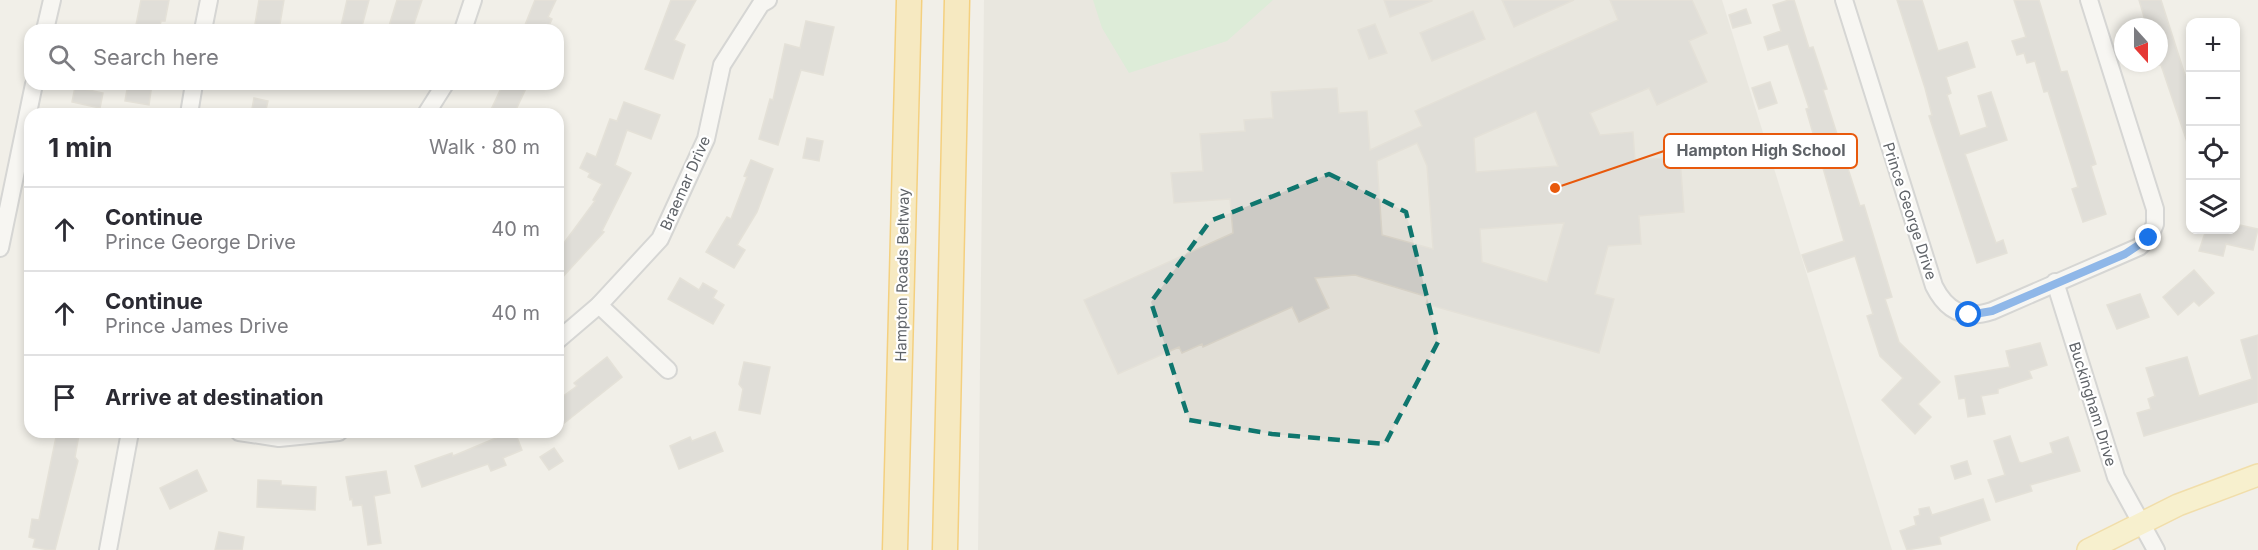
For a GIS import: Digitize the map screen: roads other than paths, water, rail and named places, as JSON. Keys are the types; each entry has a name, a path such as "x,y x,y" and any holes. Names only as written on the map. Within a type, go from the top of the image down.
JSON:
{"highway":[{"name":"Hampton Roads Beltway","path":"895,550 909,0"},
{"path":"945,550 957,0"}],"main road":[{"path":"2088,550 2140,522 2258,475"}],"street":[{"path":"46,24 52,0"},
{"path":"204,24 209,0"},
{"path":"465,24 473,0"},
{"name":"Braemar Drive","path":"564,335 599,305 660,239 706,139 722,65 760,4 768,0"},
{"name":"Prince George Drive","path":"1844,0 1934,286 1940,298 1957,313 1979,315 2139,247 2149,238 2155,224 2155,209 2089,0"},
{"path":"29,108 33,90"},
{"path":"190,108 193,90"},
{"path":"430,108 441,90"},
{"path":"0,248 24,132"},
{"name":"Buckingham Drive","path":"2055,282 2116,477 2156,550"},
{"path":"599,305 668,370"},
{"path":"108,550 129,438"}],"place":[{"name":"Hampton High School","path":"1555,188"}]}
